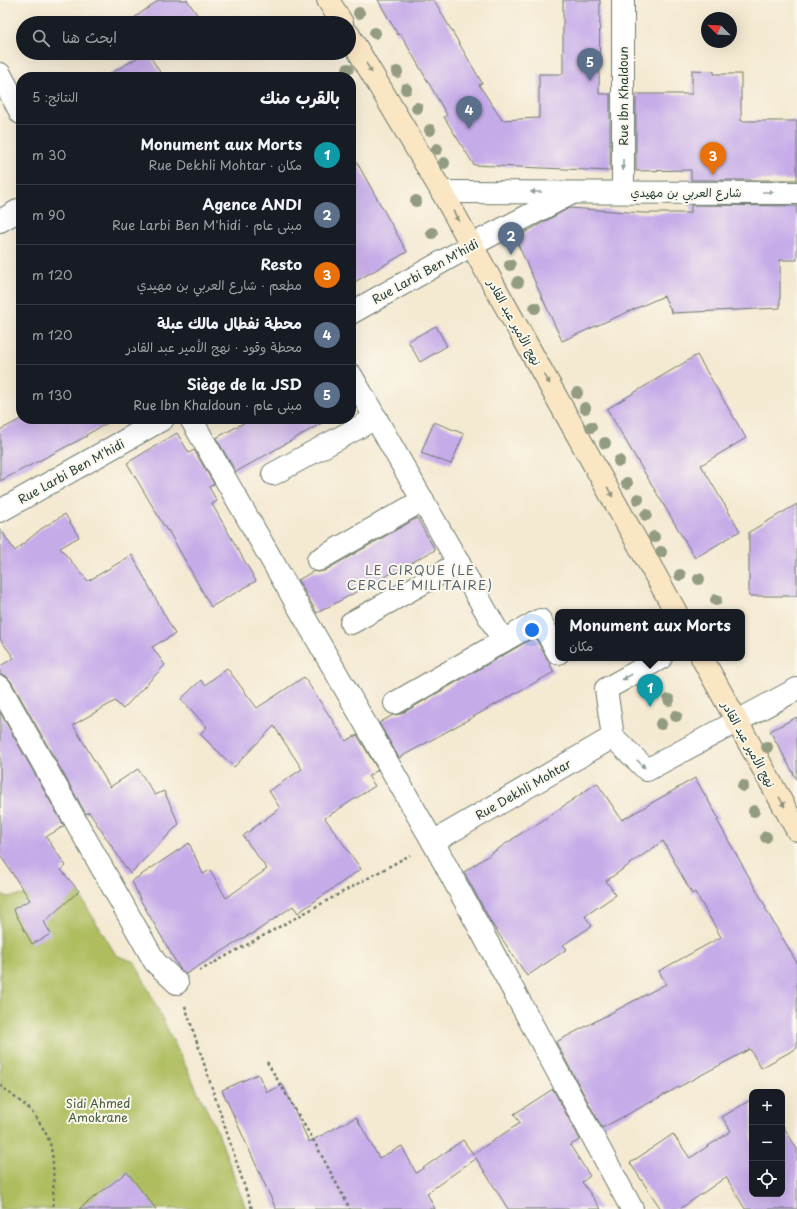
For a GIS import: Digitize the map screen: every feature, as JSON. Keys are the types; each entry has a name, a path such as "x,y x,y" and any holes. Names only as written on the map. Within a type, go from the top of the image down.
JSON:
{"main road":[{"path":"328,0 338,16"},
{"name":"نهج الأمير عبد القادر","path":"356,46 472,245 674,609"},
{"name":"نهج الأمير عبد القادر","path":"704,661 797,830"}],"street":[{"name":"Rue Ibn Khaldoun","path":"623,0 623,192"},
{"path":"0,74 16,104"},
{"path":"442,192 575,192"},
{"name":"شارع العربي بن مهيدي","path":"575,192 797,192"},
{"name":"Rue Larbi Ben M'hidi","path":"356,310 472,245 575,192"},
{"path":"0,221 16,213"},
{"path":"356,384 503,641"},
{"path":"273,474 376,418"},
{"name":"Rue Larbi Ben M'hidi","path":"0,511 154,424"},
{"path":"194,424 432,842 632,1209"},
{"path":"318,560 423,500"},
{"path":"352,623 459,563"},
{"path":"395,703 540,620 555,647"},
{"path":"656,661 606,689 613,737 647,770 797,689"},
{"path":"0,687 154,962 177,983"},
{"name":"Rue Dekhli Mohtar","path":"432,842 613,737"}],"path":[{"path":"252,1209 177,983 432,842"},
{"path":"267,1062 315,1143 350,1209"},
{"path":"0,1085 32,1111 51,1146 54,1171 53,1209"}],"green space":[{"name":"Sidi Ahmed Amokrane","path":"76,889 116,955 135,962 219,1135 246,1209 0,1209 0,891 5,897"}],"building":[{"path":"159,0 187,0 198,16 137,16"},
{"path":"378,0 434,0 482,83 479,85 502,120 539,118 539,74 563,74 563,0 600,0 599,94 610,94 610,171 474,165 444,117 447,115 400,33 398,35"},
{"path":"133,60 152,60 160,72 113,72"},
{"path":"692,70 714,71 714,74 741,74 741,121 797,121 797,180 691,180 691,170 636,171 636,94 692,94"},
{"path":"356,161 407,252 356,281"},
{"path":"691,205 797,206 797,260 780,260 780,308 672,313 664,296 562,341 515,238 569,208 643,213 691,213"},
{"path":"436,326 447,346 420,362 408,341"},
{"path":"697,355 746,438 701,465 740,531 695,558 607,409"},
{"path":"16,422 16,424 106,424 86,435 87,436 0,481 0,430"},
{"path":"434,422 464,434 451,464 421,453"},
{"path":"242,424 320,424 236,472 216,438"},
{"path":"177,433 189,453 194,450 214,484 209,487 217,501 212,504 256,581 211,607 168,530 167,531 127,463"},
{"path":"797,504 797,596 749,596 749,532"},
{"path":"65,514 79,537 60,548 88,581 132,555 175,634 152,647 165,665 123,709 115,701 73,725 110,787 138,769 155,795 164,791 179,824 130,874 89,812 86,814 11,681 6,676 0,675 0,666 14,658 0,639 0,529 15,551 41,529"},
{"path":"417,518 435,550 317,613 298,580 314,571 324,571"},
{"path":"535,637 554,672 399,758 379,723 393,715 401,714"},
{"path":"227,668 257,708 304,677 346,741 357,735 378,770 368,776 375,786 325,818 361,869 298,913 293,906 251,935 250,934 186,974 180,969 141,901 132,881 189,843 203,874 210,870 226,898 267,869 243,836 280,808 269,791 302,769 274,726 234,767 200,734 207,727 181,699 201,680 205,685"},
{"path":"0,712 64,826 46,837 66,866 61,870 79,891 44,922 51,934 32,944 13,909 30,900 0,855"},
{"path":"797,717 797,780 770,731"},
{"path":"695,778 719,819 717,820 766,907 765,908 797,963 797,1048 761,1068 750,1049 602,1128 556,1042 666,984 659,971 721,937 695,892 692,894 663,841 606,881 616,895 585,916 592,926 563,945 567,949 527,976 492,924 464,872 597,783 622,820"},
{"path":"258,1074 267,1092 283,1085 309,1142 356,1117 379,1158 402,1146 416,1173 463,1140 473,1154 520,1123 514,1114 553,1089 580,1140 570,1145 590,1176 582,1182 601,1209 508,1209 476,1158 427,1193 435,1209 276,1209 222,1090"},
{"path":"749,1101 749,1197 785,1197 785,1129 797,1149 797,1209 745,1209 726,1177 680,1209 661,1209 630,1163 673,1134 690,1158 731,1131 722,1117"},
{"path":"127,1172 156,1209 79,1209"}],"place":[{"name":"Siège de la JSD","path":"590,81"},
{"name":"محطة نفطال مالك عبلة","path":"469,129"},
{"name":"Resto","path":"713,175"},
{"name":"Agence ANDI","path":"511,255"},
{"name":"Monument aux Morts","path":"650,707"}],"district":[{"name":"LE CIRQUE (LE CERCLE MILITAIRE)","path":"420,576"}]}
